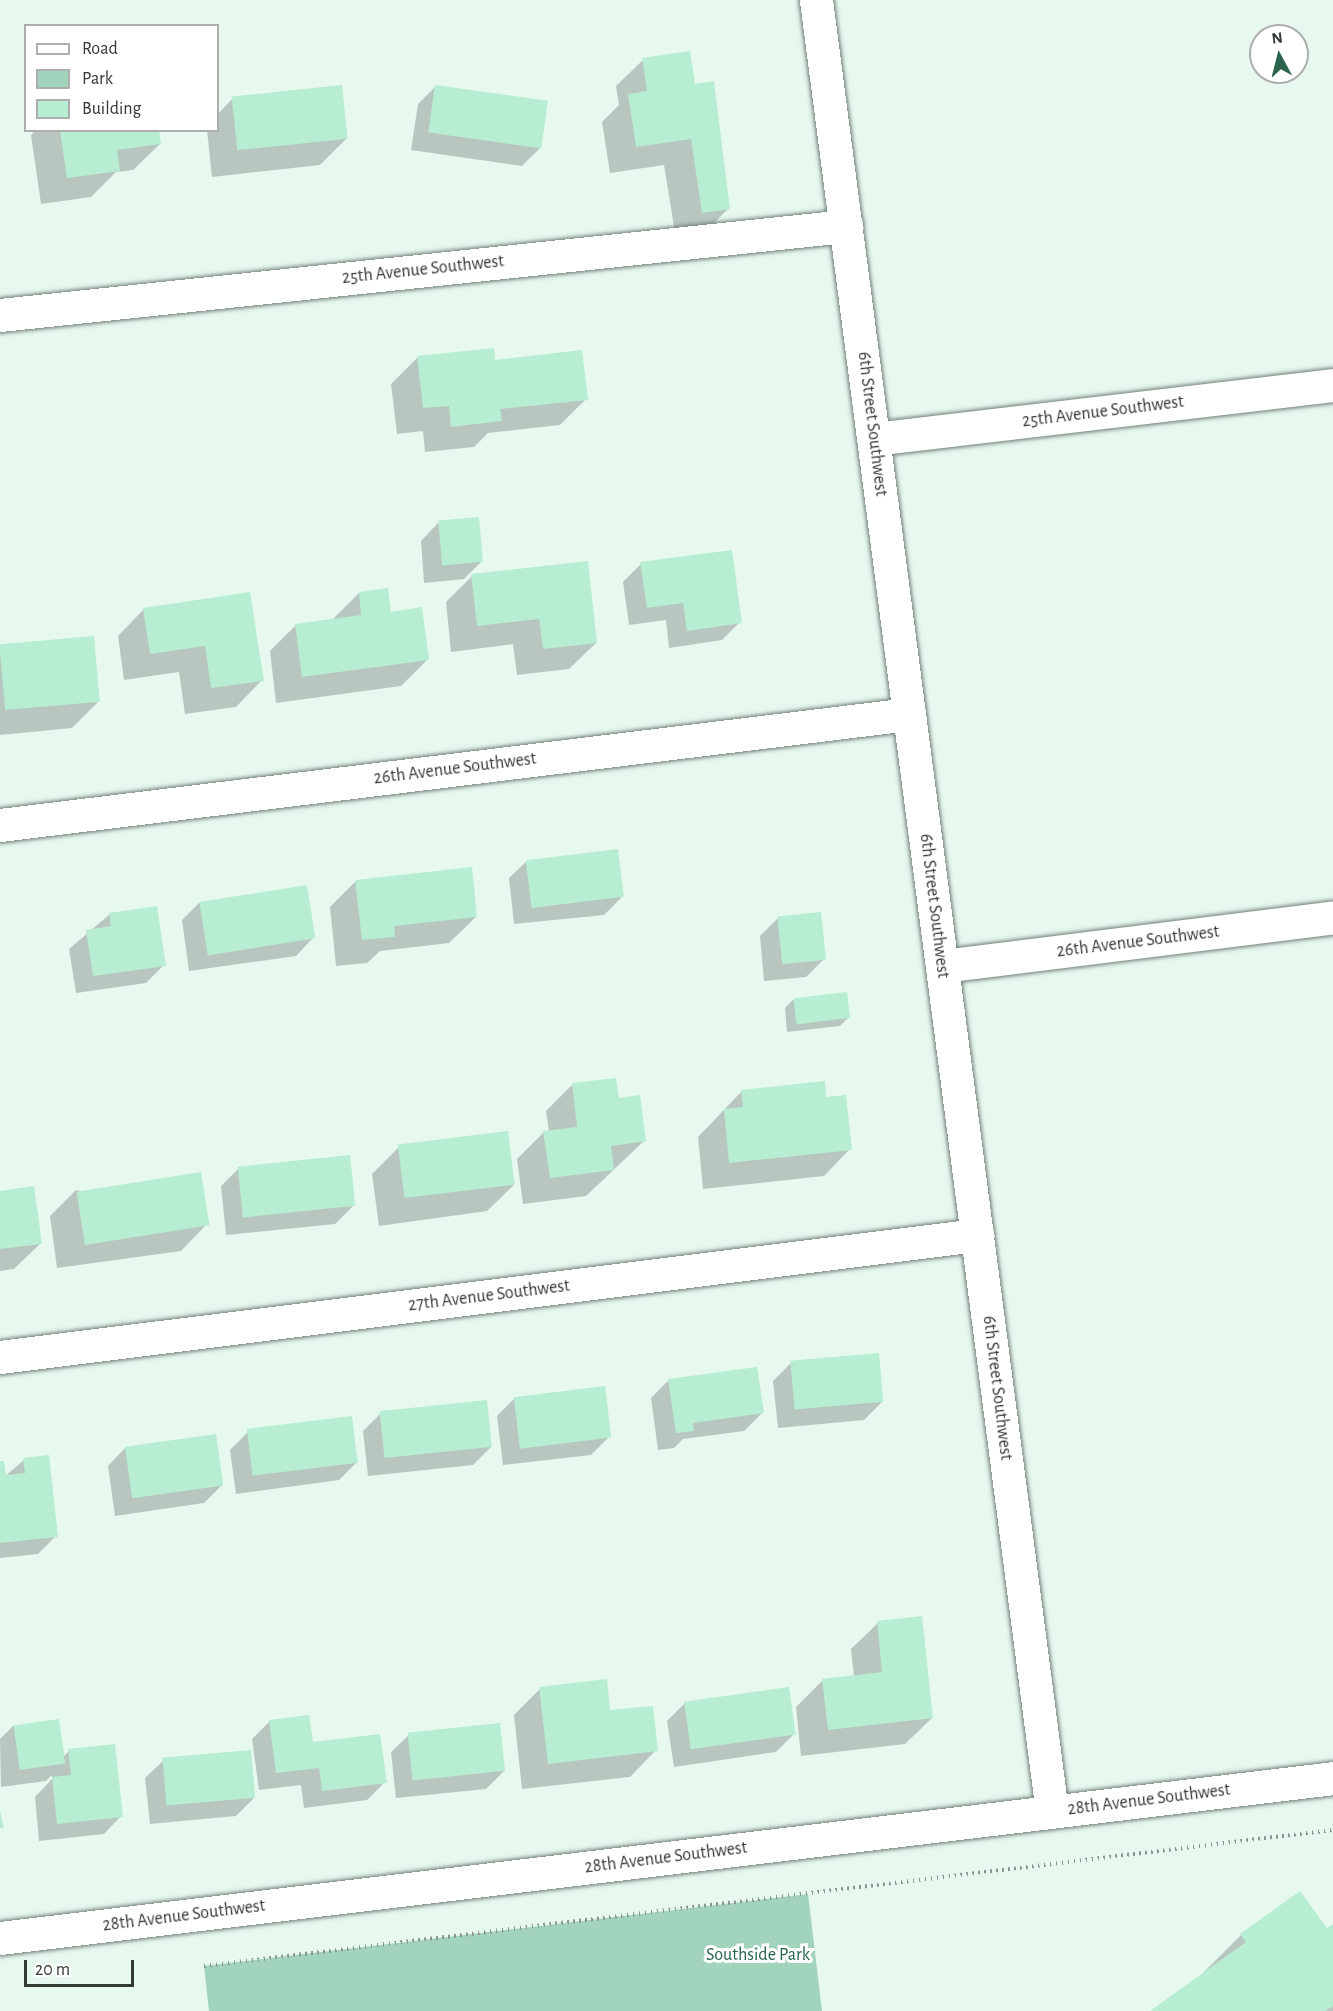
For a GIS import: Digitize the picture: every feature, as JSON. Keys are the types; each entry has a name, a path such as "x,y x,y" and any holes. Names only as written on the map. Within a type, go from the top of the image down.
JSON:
{"street":[{"name":"6th Street Southwest","path":"816,0 1052,1812"},
{"name":"25th Avenue Southwest","path":"0,315 846,226"},
{"name":"25th Avenue Southwest","path":"874,439 1333,385"},
{"name":"26th Avenue Southwest","path":"0,825 909,714"},
{"name":"26th Avenue Southwest","path":"942,966 1333,917"},
{"name":"27th Avenue Southwest","path":"0,1357 977,1235"},
{"name":"28th Avenue Southwest","path":"0,1938 1333,1778"}],"path":[{"path":"204,1966 1333,1830"}],"green space":[{"name":"Southside Park","path":"808,1894 822,2011 209,2011 204,1966"}],"building":[{"path":"690,51 695,84 714,81 730,209 702,213 691,139 636,147 628,94 647,91 642,58"},
{"path":"342,85 348,139 237,150 232,97"},
{"path":"435,85 548,101 541,148 428,133"},
{"path":"60,132 159,132 161,144 117,150 120,171 67,178"},
{"path":"494,348 495,360 582,350 588,400 500,409 502,421 451,427 449,406 423,408 417,356"},
{"path":"479,517 483,562 442,565 438,521"},
{"path":"732,550 742,623 687,631 683,603 647,608 640,562"},
{"path":"588,561 597,643 543,649 539,619 477,626 471,574"},
{"path":"388,588 391,612 422,607 429,660 302,677 295,624 361,615 359,592"},
{"path":"250,592 264,681 211,688 205,646 150,654 143,608"},
{"path":"94,636 100,702 5,710 0,644"},
{"path":"618,849 624,897 532,908 526,860"},
{"path":"472,867 477,917 394,926 395,937 362,940 355,880"},
{"path":"307,885 315,938 208,955 199,902"},
{"path":"157,906 166,966 93,976 86,930 111,926 109,913"},
{"path":"821,912 826,960 782,964 777,917"},
{"path":"847,992 850,1018 797,1024 793,999"},
{"path":"616,1078 619,1098 640,1095 646,1141 611,1146 614,1170 550,1178 543,1131 577,1127 572,1083"},
{"path":"825,1081 826,1097 846,1095 852,1150 729,1163 724,1109 743,1107 741,1090"},
{"path":"508,1131 515,1185 404,1198 398,1145"},
{"path":"350,1155 355,1206 243,1218 238,1167"},
{"path":"201,1172 209,1225 85,1245 77,1192"},
{"path":"34,1186 42,1244 0,1249 0,1191"},
{"path":"879,1353 883,1402 795,1410 790,1361"},
{"path":"757,1367 764,1413 693,1423 694,1431 676,1433 668,1379"},
{"path":"605,1386 611,1438 520,1449 514,1397"},
{"path":"487,1400 492,1447 385,1458 380,1411"},
{"path":"352,1416 358,1463 253,1476 247,1429"},
{"path":"216,1434 223,1485 132,1498 125,1447"},
{"path":"49,1455 58,1537 0,1543 0,1461 4,1461 6,1475 25,1473 23,1458"},
{"path":"922,1616 933,1718 828,1730 822,1679 882,1672 877,1621"},
{"path":"607,1679 610,1710 653,1706 658,1751 548,1764 539,1687"},
{"path":"789,1687 796,1735 691,1749 684,1702"},
{"path":"309,1715 313,1742 380,1734 387,1783 322,1791 319,1768 276,1773 269,1720"},
{"path":"59,1719 65,1764 20,1770 13,1725"},
{"path":"500,1723 505,1771 413,1780 408,1733"},
{"path":"115,1744 123,1817 57,1824 52,1777 71,1775 68,1749"},
{"path":"251,1750 255,1798 167,1806 162,1758"},
{"path":"0,1811 4,1828 0,1828"},
{"path":"1300,1891 1327,1928 1333,1924 1333,2006 1325,2011 1150,2011 1246,1942 1240,1934"}]}
